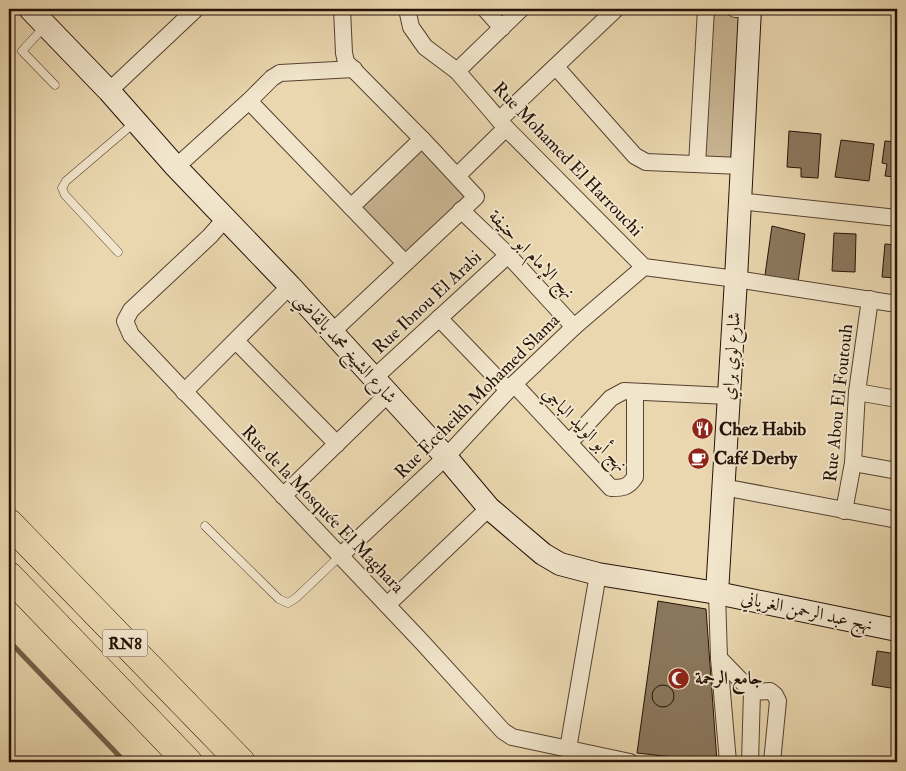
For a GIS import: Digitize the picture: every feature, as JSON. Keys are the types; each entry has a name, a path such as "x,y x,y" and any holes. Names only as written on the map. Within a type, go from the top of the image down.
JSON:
{"highway":[{"name":"RN8","path":"9,523 241,762"},
{"name":"RN8","path":"9,576 188,762"}],"street":[{"name":"شارع الشيخ محمد بالقاضي","path":"30,9 109,91 176,167 290,286 446,457 489,508 543,554 560,564 598,574 717,593"},
{"path":"332,332 476,196 346,62 342,9"},
{"name":"Rue Mohamed El Harrouchi","path":"407,9 411,28 425,46 457,71 503,124 644,267"},
{"path":"485,9 502,28"},
{"path":"457,71 521,9"},
{"path":"457,176 556,67 616,9"},
{"path":"697,164 706,9"},
{"name":"شارع لوي براي","path":"728,762 719,658 717,593 736,279 745,9"},
{"path":"109,91 191,10"},
{"path":"556,67 635,156 646,162 741,166"},
{"path":"176,167 250,101 272,78 280,73 354,69"},
{"path":"250,101 405,263"},
{"path":"351,207 422,139"},
{"path":"739,201 897,218"},
{"name":"نهج الإمام ابو حنيفة","path":"461,210 508,255 574,327"},
{"name":"Rue de la Mosquée El Maghara","path":"225,219 210,236 131,310 126,321 131,335 387,605 503,731 512,738 630,762"},
{"name":"Rue Ibnou El Arabi","path":"284,496 337,444 381,386 439,318 508,255"},
{"path":"644,267 897,304"},
{"name":"Rue Eccheikh Mohamed Slama","path":"340,556 446,457 511,387 574,327 644,267"},
{"path":"184,392 290,286"},
{"name":"Rue Abou El Foutouh","path":"844,511 853,463 857,392 870,299"},
{"name":"نهج أبو الوليد الباجي","path":"439,318 569,443 611,488 623,488 630,484 634,478 635,392"},
{"path":"236,341 337,444"},
{"path":"569,443 611,398 624,391 728,396"},
{"path":"857,392 897,400"},
{"path":"853,463 897,471"},
{"path":"723,487 897,520"},
{"path":"387,605 489,508"},
{"path":"568,749 598,574"},
{"name":"نهج عبد الرحمن الغرياني","path":"717,593 897,630"},
{"path":"719,658 752,692 750,762"},
{"path":"752,692 770,691 778,701 772,762"}],"lane":[{"path":"46,25 22,51 54,86"},
{"path":"118,252 65,195 62,188 66,181 136,122"},
{"path":"205,526 279,599 288,603 296,598 340,556"}],"shaded area":[{"path":"711,9 749,9 740,161 702,159"},
{"path":"422,131 485,196 405,272 343,207"}],"building":[{"path":"789,131 821,134 818,178 801,177 801,168 787,167"},
{"path":"841,140 874,144 869,181 835,177"},
{"path":"885,141 897,142 897,191 893,190 895,177 885,176 887,164 882,163"},
{"path":"772,226 805,234 798,282 765,275"},
{"path":"834,233 856,234 855,272 832,271"},
{"path":"885,244 897,245 897,278 882,277"},
{"name":"جامع الرحمة","path":"658,601 706,609 717,762 637,753"},
{"path":"877,651 897,654 897,689 872,685"},
{"path":"663,685 671,688 674,696 671,704 663,707 655,704 652,696 655,688"}],"waterway":[{"path":"9,641 125,762"}],"place":[{"name":"Chez Habib","path":"703,429"},
{"name":"Café Derby","path":"698,458"},
{"name":"جامع الرحمة","path":"679,678"}]}
